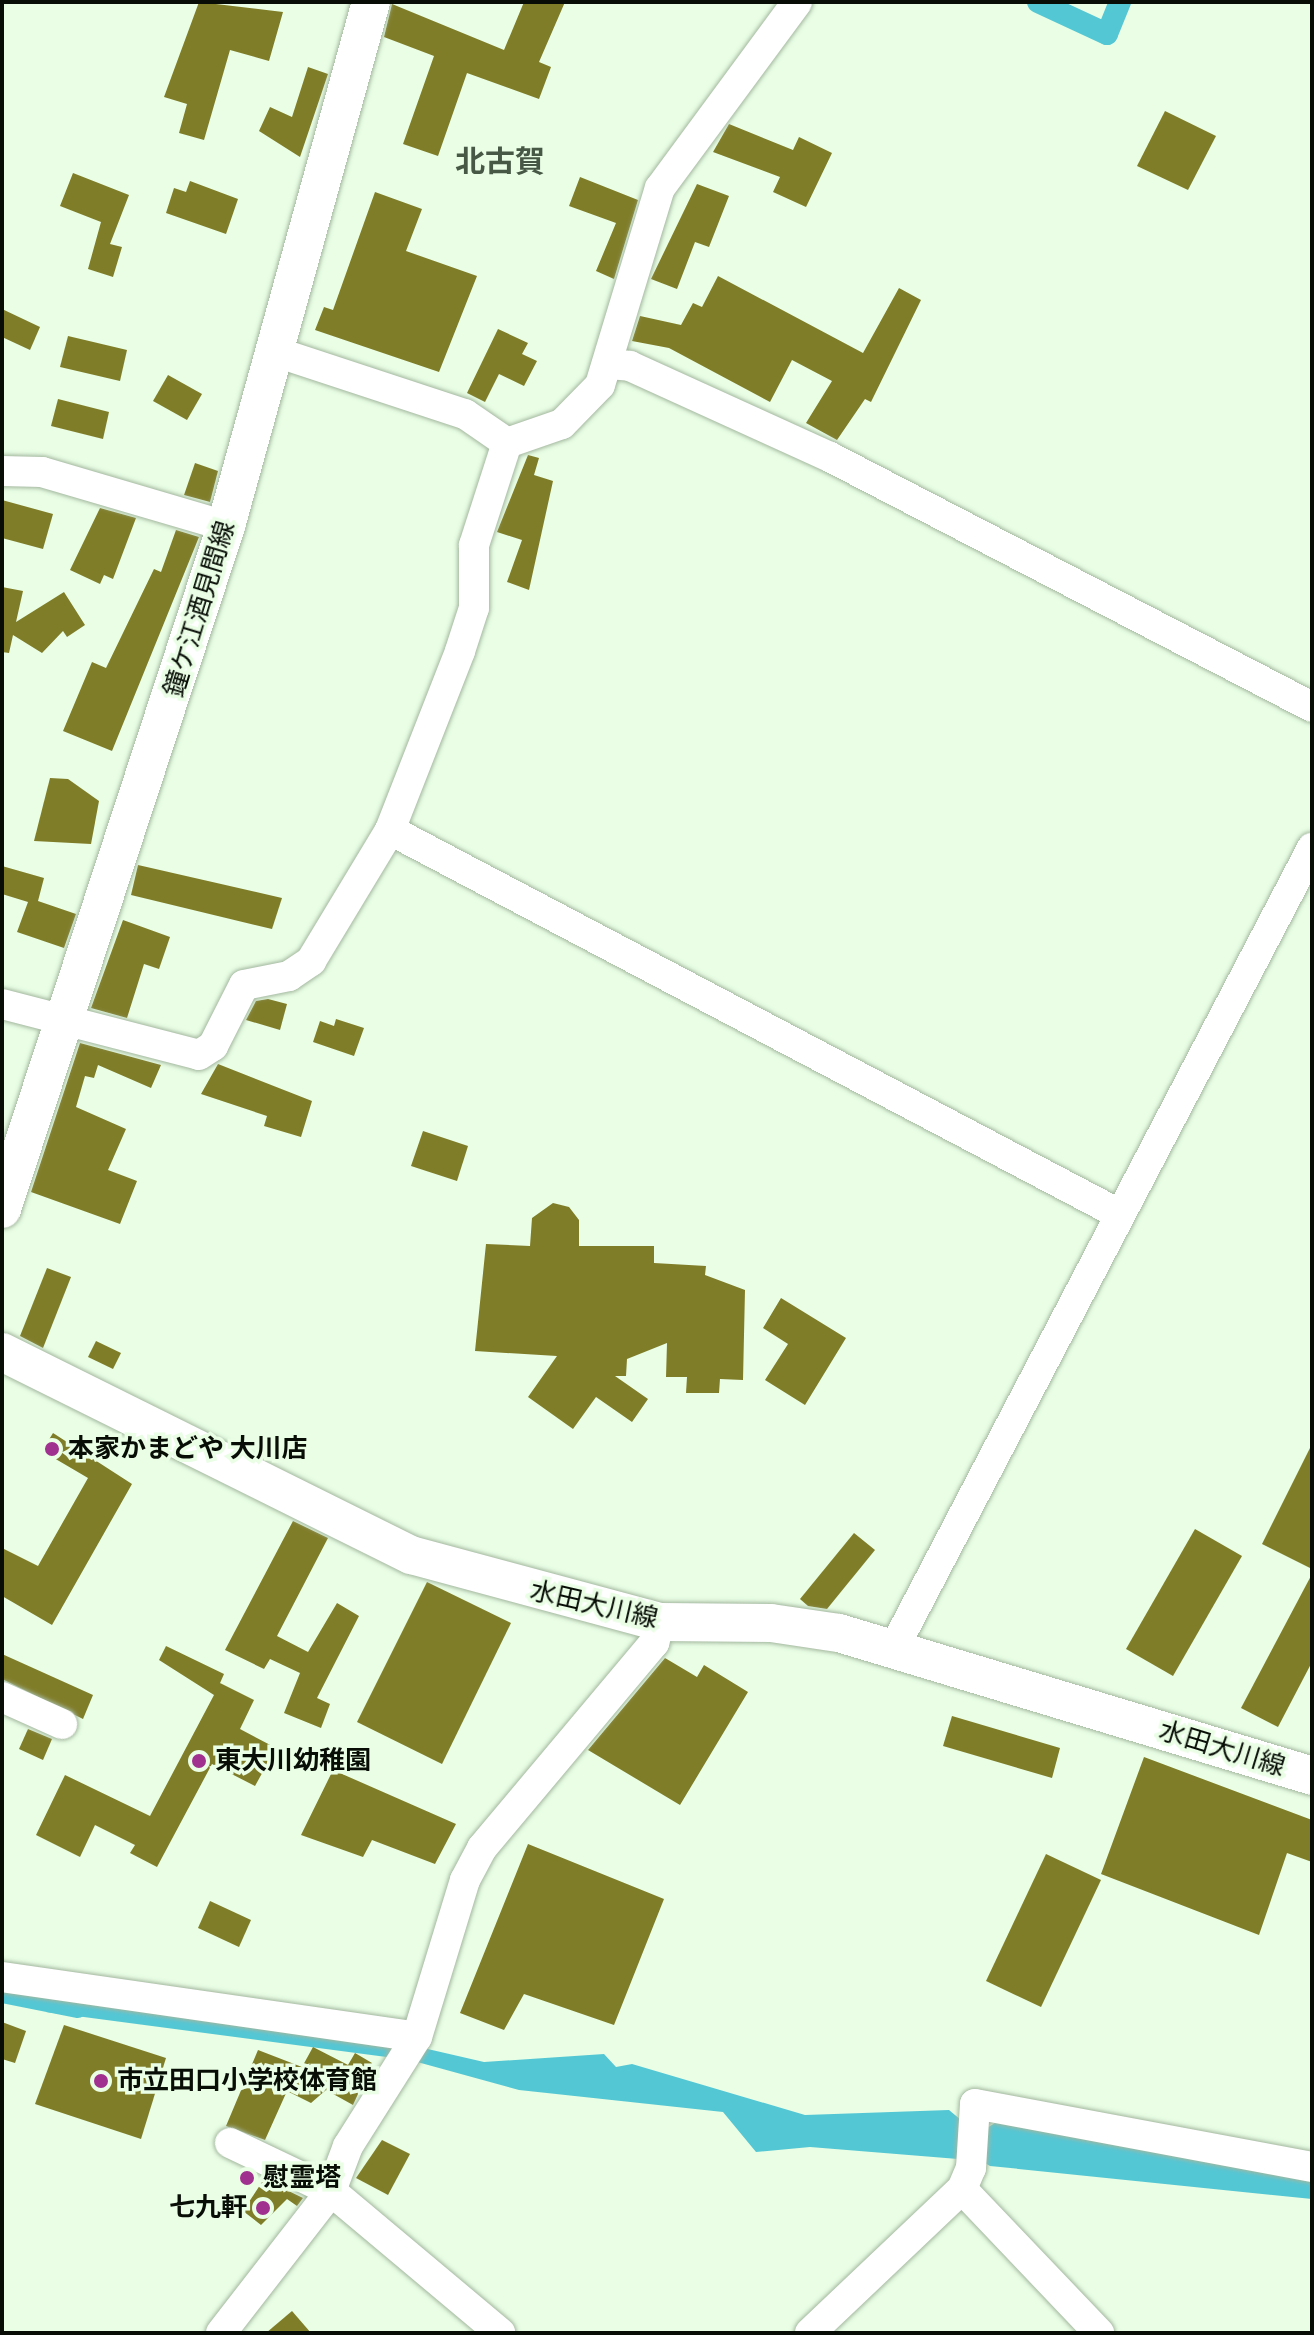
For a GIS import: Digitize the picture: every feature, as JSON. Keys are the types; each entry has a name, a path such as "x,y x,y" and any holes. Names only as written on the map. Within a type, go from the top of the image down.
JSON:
{"main road":[{"name":"鐘ケ江酒見間線","path":"7,1193 226,526 371,2"},
{"name":"水田大川線","path":"2,1352 411,1555 660,1622 771,1623 894,1648 1312,1776"}],"street":[{"path":"507,443 562,424 600,385 609,364 624,287 660,188 797,2"},
{"path":"276,352 465,414 507,443"},
{"path":"609,364 630,366 830,457 1312,707"},
{"path":"2,1004 64,1017 199,1055 213,1046 244,985 289,976 311,961 390,830 474,608 474,545 507,443"},
{"path":"2,471 42,472 226,526"},
{"path":"390,830 1119,1214"},
{"path":"894,1648 1312,848"},
{"path":"221,2333 331,2191 348,2146 417,2037 465,1880 482,1848 654,1643 660,1622"},
{"path":"2,1697 62,1724"},
{"path":"2,1977 417,2037"},
{"path":"810,2333 962,2189 971,2168 975,2104 1312,2167"},
{"path":"230,2143 331,2191 500,2333"},
{"path":"962,2189 1099,2333"}],"water":[{"path":"51,1993 395,2042 394,2058 46,2012"},
{"path":"419,2047 484,2062 604,2054 616,2067 632,2064 805,2115 949,2110 961,2120 958,2159 810,2147 756,2152 723,2112 519,2090 410,2060"},
{"path":"998,2121 1312,2181 1312,2199 990,2166 980,2160 987,2128"}],"building":[{"path":"199,2 283,12 269,61 230,50 204,140 179,133 187,104 164,97"},
{"path":"524,2 565,2 539,62 551,67 539,99 467,73 438,156 403,144 434,56 384,37 392,4 504,50"},
{"path":"308,67 328,74 300,157 259,131 270,107 292,117"},
{"path":"1165,111 1216,136 1188,190 1137,166"},
{"path":"729,124 793,150 799,137 832,153 806,207 773,192 780,177 713,152"},
{"path":"73,173 129,195 110,244 122,247 113,277 88,269 101,222 60,206"},
{"path":"580,177 638,200 614,279 596,271 616,223 569,206"},
{"path":"190,181 238,199 226,234 166,213 174,188 186,192"},
{"path":"697,184 729,196 709,247 695,242 677,289 651,279"},
{"path":"375,192 422,209 406,251 477,276 439,372 315,330 324,307 333,310"},
{"path":"718,276 863,353 899,288 921,300 871,402 865,399 837,440 806,423 832,381 792,360 770,402 669,348 632,341 640,316 681,325 693,303 702,307"},
{"path":"2,309 40,327 30,350 2,337"},
{"path":"498,329 528,343 522,354 537,361 524,386 499,374 485,402 467,393"},
{"path":"68,336 127,350 120,381 60,367"},
{"path":"168,375 202,394 187,420 153,401"},
{"path":"58,399 109,412 103,439 51,426"},
{"path":"528,455 539,458 534,475 553,481 529,590 507,582 522,540 497,532"},
{"path":"195,463 218,471 210,502 184,495"},
{"path":"2,500 53,514 43,549 2,538"},
{"path":"100,508 136,518 113,579 104,575 100,584 70,570"},
{"path":"176,530 199,537 112,751 63,731 92,662 106,668 154,569 161,572"},
{"path":"2,587 23,591 16,622 64,592 85,625 67,637 63,631 42,653 13,635 9,653 2,652"},
{"path":"50,778 68,779 99,801 91,844 34,841"},
{"path":"138,865 282,898 272,929 131,895"},
{"path":"2,866 44,878 38,901 76,914 64,948 17,932 28,902 2,894"},
{"path":"123,920 170,937 159,969 144,964 127,1018 91,1008"},
{"path":"268,999 287,1004 280,1030 246,1020 256,1001"},
{"path":"336,1019 364,1028 354,1056 313,1042 320,1021 334,1026"},
{"path":"80,1043 161,1065 151,1088 98,1065 94,1078 85,1076 76,1107 126,1129 108,1170 137,1181 120,1224 31,1192"},
{"path":"218,1064 312,1101 301,1137 264,1126 267,1116 201,1094"},
{"path":"423,1131 468,1146 457,1181 411,1166"},
{"path":"553,1203 569,1207 579,1220 579,1246 654,1246 654,1263 706,1266 705,1275 745,1290 743,1380 720,1379 719,1393 686,1393 687,1377 666,1377 667,1343 627,1359 626,1376 615,1376 648,1399 632,1422 596,1397 573,1429 528,1397 557,1356 475,1351 486,1244 530,1246 532,1218"},
{"path":"47,1268 71,1277 43,1348 20,1336"},
{"path":"781,1298 846,1338 805,1405 765,1380 788,1344 763,1328"},
{"path":"96,1341 121,1353 113,1369 88,1357"},
{"path":"53,1433 132,1484 52,1625 2,1596 2,1548 38,1566 88,1478 42,1451"},
{"path":"1312,1444 1312,1569 1262,1544"},
{"path":"293,1521 328,1538 277,1636 308,1652 337,1603 359,1616 317,1698 330,1704 321,1728 284,1713 300,1673 270,1659 264,1669 225,1650"},
{"path":"1195,1529 1242,1556 1173,1676 1126,1649"},
{"path":"854,1533 875,1550 827,1609 808,1606 800,1599"},
{"path":"1312,1574 1312,1662 1278,1727 1241,1708"},
{"path":"427,1582 511,1623 442,1764 357,1722"},
{"path":"166,1646 224,1674 220,1683 254,1700 240,1729 276,1748 255,1786 212,1764 157,1867 130,1853 135,1845 95,1825 80,1857 36,1835 65,1775 150,1816 214,1695 159,1660"},
{"path":"2,1654 93,1695 83,1719 2,1679"},
{"path":"665,1658 697,1677 704,1665 748,1692 680,1805 588,1750"},
{"path":"952,1716 1060,1748 1052,1778 943,1746"},
{"path":"28,1729 52,1739 43,1760 19,1749"},
{"path":"1144,1757 1312,1820 1312,1862 1287,1853 1259,1935 1101,1874"},
{"path":"333,1770 456,1824 435,1864 372,1840 363,1857 301,1835"},
{"path":"528,1844 664,1899 614,2025 524,1994 504,2030 460,2013"},
{"path":"1046,1854 1101,1880 1041,2007 986,1981"},
{"path":"210,1901 251,1920 239,1947 198,1928"},
{"path":"2,2022 26,2031 15,2063 2,2059"},
{"name":"市立田口小学校体育館","path":"64,2025 166,2058 141,2139 35,2104"},
{"path":"313,2047 348,2065 355,2053 372,2063 353,2105 326,2090 311,2103 287,2091 265,2140 226,2126 258,2050 302,2067"},
{"path":"382,2140 410,2154 388,2195 356,2178"},
{"path":"264,2179 303,2198 297,2206 287,2199 261,2225 243,2211"},
{"path":"292,2311 311,2333 266,2333"}],"waterway":[{"path":"1038,2 1107,34 1120,2"},
{"path":"2,1992 78,2007"}],"place":[{"name":"本家かまどや 大川店","path":"52,1449"},
{"name":"東大川幼稚園","path":"199,1761"},
{"name":"市立田口小学校体育館","path":"101,2081"},
{"name":"慰霊塔","path":"247,2178"},
{"name":"七九軒","path":"263,2208"}],"district":[{"name":"北古賀","path":"500,162"}]}
